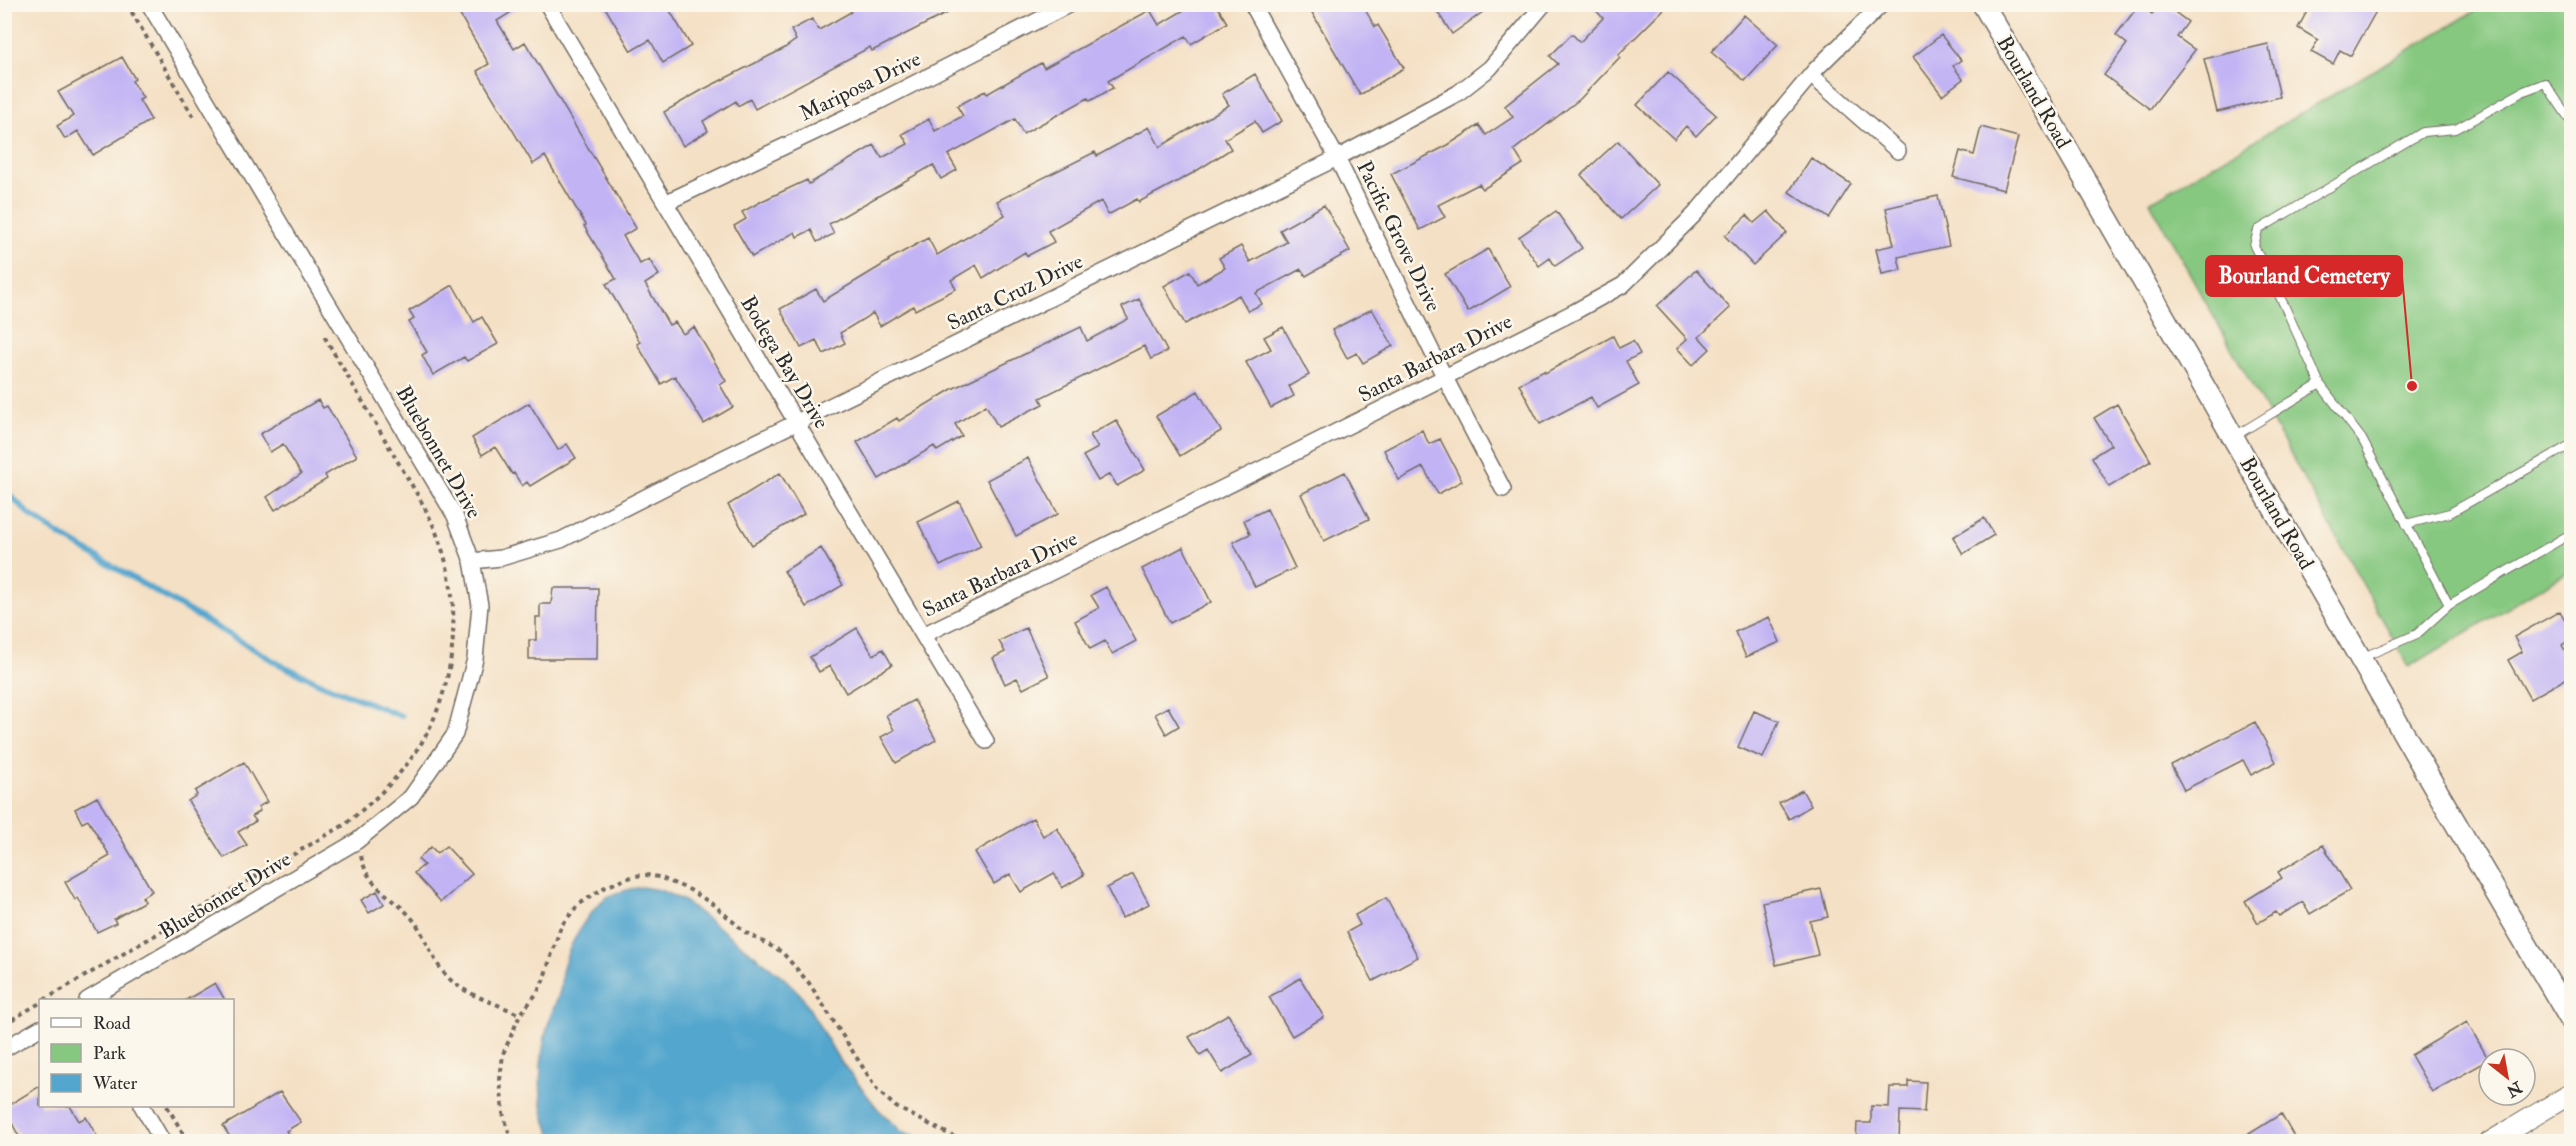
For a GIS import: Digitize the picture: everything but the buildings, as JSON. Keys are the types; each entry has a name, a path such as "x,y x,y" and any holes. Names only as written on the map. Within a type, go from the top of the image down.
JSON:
{"main road":[{"name":"Bourland Road","path":"1983,4 2571,1022"}],"street":[{"name":"Bluebonnet Drive","path":"89,999 357,841 411,797 455,734 475,659 480,604 472,561 455,516 149,4"},
{"name":"Bodega Bay Drive","path":"547,4 986,741"},
{"name":"Mariposa Drive","path":"667,202 880,101 1070,4"},
{"name":"Pacific Grove Drive","path":"1252,4 1337,158 1444,376 1503,489"},
{"name":"Santa Cruz Drive","path":"472,561 501,558 561,540 796,422 1337,158 1458,93 1490,68 1544,4"},
{"name":"Santa Barbara Drive","path":"923,635 1284,458 1623,285 1695,213 1811,75 1882,4"},
{"path":"1811,75 1898,151"},
{"path":"4,1049 39,1029"},
{"path":"2490,1142 2571,1093"},
{"path":"143,1107 163,1142"}],"lane":[{"path":"2449,605 2362,439 2320,384 2254,246 2258,230 2423,132 2457,129 2524,91 2545,83 2571,123"},
{"path":"2234,436 2320,384"},
{"path":"2406,524 2450,513 2571,444"},
{"path":"2360,658 2416,634 2449,605 2571,533"}],"path":[{"path":"127,4 194,118"},
{"path":"46,999 344,825 376,799 405,768 429,729 444,689 452,652 454,621 451,581 441,546 422,503 324,336"},
{"path":"357,841 362,861 371,879 379,891 410,916 418,927 431,956 446,975 464,990 520,1015"},
{"path":"512,1142 503,1113 500,1066 509,1037 520,1015 543,981 561,926 578,905 604,887 640,876 659,877 701,897 746,932 782,952 809,982 878,1091 896,1107 964,1142"},
{"path":"4,1024 39,1004"},
{"path":"168,1107 188,1142"}],"green space":[{"path":"2485,5 2571,5 2571,570 2409,667 2150,202"}],"water":[{"path":"641,887 660,890 684,901 783,977 802,996 838,1058 878,1109 901,1131 929,1141 555,1141 544,1113 540,1082 546,1035 561,989 564,963 581,927 603,900"}],"waterway":[{"path":"4,489 30,515 63,537 279,664 401,716"}],"place":[{"name":"Bourland Cemetery","path":"2412,386"}]}
